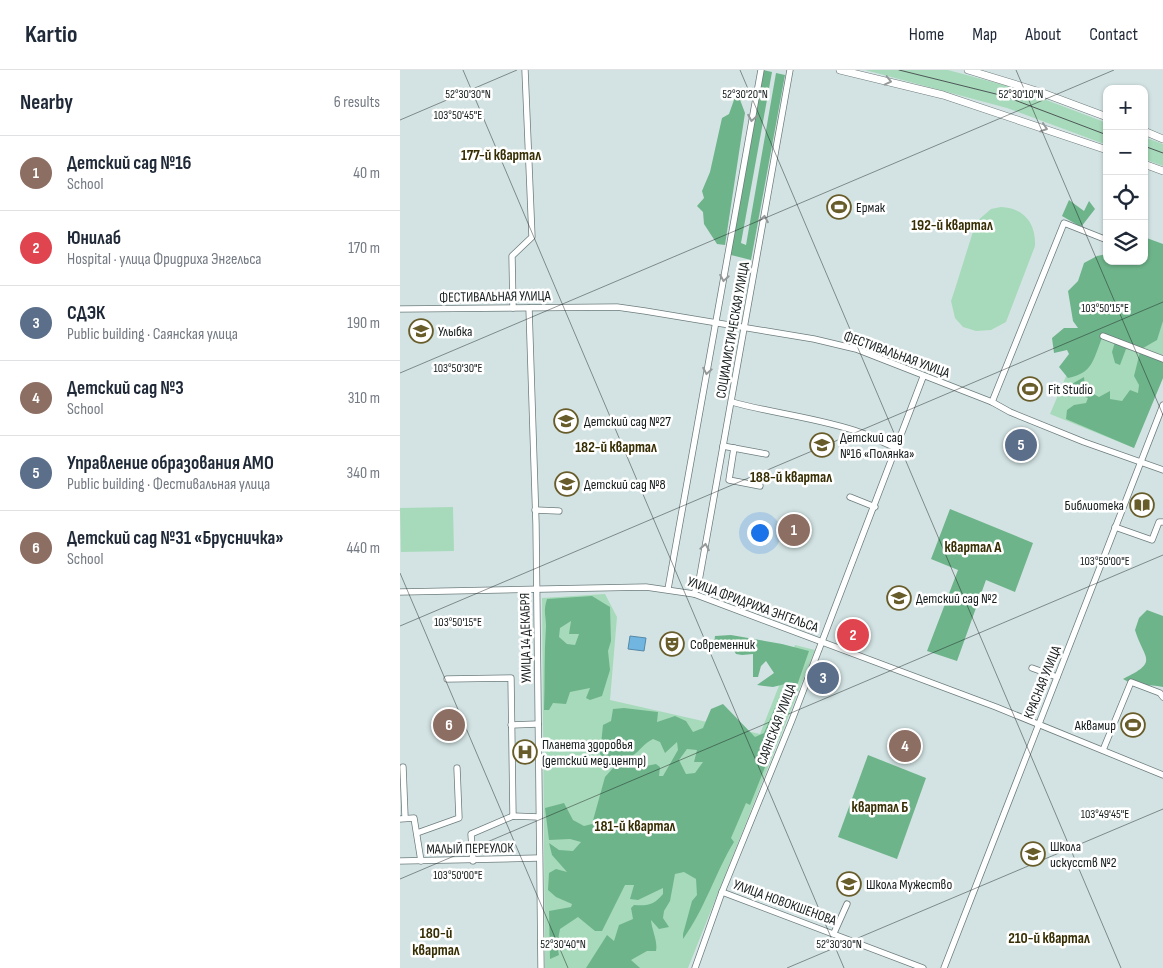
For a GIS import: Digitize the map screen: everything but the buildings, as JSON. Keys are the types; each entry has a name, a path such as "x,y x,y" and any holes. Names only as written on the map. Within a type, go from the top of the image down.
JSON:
{"main road":[{"path":"840,70 933,92 1103,149"},
{"path":"968,70 1040,92 1103,116"},
{"path":"1148,133 1163,139"},
{"path":"1148,165 1163,171"}],"street":[{"path":"514,308 512,256 532,237 525,70"},
{"name":"СОЦИАЛИСТИЧЕСКАЯ УЛИЦА","path":"668,589 761,70"},
{"name":"СОЦИАЛИСТИЧЕСКАЯ УЛИЦА","path":"694,594 700,582 790,70"},
{"path":"992,402 1064,223 1103,238"},
{"name":"ФЕСТИВАЛЬНАЯ УЛИЦА","path":"400,309 617,307 814,339 856,350 992,402 1010,412 1163,470"},
{"name":"УЛИЦА 14 ДЕКАБРЯ","path":"529,308 535,510 541,968"},
{"path":"1103,336 1163,359"},
{"name":"САЯНСКАЯ УЛИЦА","path":"695,968 722,892 792,720 875,507 923,377"},
{"path":"732,402 756,409 786,412 864,433 897,448"},
{"name":"КРАСНАЯ УЛИЦА","path":"944,968 1163,405"},
{"path":"723,446 766,454"},
{"path":"734,448 729,480 760,486"},
{"path":"850,497 875,507"},
{"path":"535,510 559,511"},
{"path":"1115,527 1152,540 1159,522 1163,522"},
{"name":"УЛИЦА ФРИДРИХА ЭНГЕЛЬСА","path":"400,592 646,587 694,594 1038,724 1163,775"},
{"path":"1032,668 1057,678"},
{"path":"447,679 511,678 513,816"},
{"path":"1103,750 1131,682 1160,694 1163,698"},
{"path":"511,725 538,724"},
{"path":"403,767 402,818 414,818 421,861"},
{"path":"417,833 459,818 457,768"},
{"path":"473,861 471,834 513,816 539,818"},
{"name":"МАЛЫЙ ПЕРЕУЛОК","path":"400,861 473,861 539,858"},
{"name":"УЛИЦА НОВОКШЕНОВА","path":"722,892 922,968"},
{"path":"834,933 847,904"}],"green space":[{"path":"763,70 772,72 741,243 746,245 776,73 785,75 751,260 731,255 731,244"},
{"path":"865,70 948,70 1015,88 1103,121 1103,144 1007,108"},
{"path":"735,97 739,97 745,113 725,245 717,244 704,224 703,212 697,206 704,198 702,191 710,172 722,118 729,114"},
{"path":"1148,138 1163,144 1163,166 1148,160"},
{"path":"1069,200 1084,211 1089,201 1095,209 1081,227 1062,216"},
{"path":"1001,207 1016,210 1027,218 1033,230 1035,246 1006,322 991,330 976,331 963,327 955,318 951,301 976,222 991,209"},
{"path":"1148,238 1163,244 1163,321 1157,340 1138,351 1126,349 1120,365 1115,363 1112,352 1115,342 1102,338 1094,359 1087,369 1083,373 1068,378 1059,367 1069,354 1067,350 1054,353 1052,338 1064,328 1078,328 1073,321 1068,291 1078,281 1084,263 1103,255 1103,265 1148,265"},
{"path":"1148,262 1163,268 1163,367 1134,448 1050,414 1113,265 1148,265"},
{"path":"1140,352 1163,361 1163,378 1134,448 1066,419 1067,410 1074,405 1086,403 1088,398 1063,389 1084,377 1085,389 1099,397 1110,391 1110,399 1122,401 1130,390 1138,393 1139,385 1134,376"},
{"path":"453,507 454,551 401,552 400,508"},
{"path":"950,509 1033,543 1015,592 986,580 957,661 927,651 958,570 931,559"},
{"path":"605,594 617,617 610,700 760,734 795,645 815,650 688,968 545,968 542,598"},
{"path":"592,596 610,607 611,641 608,651 610,670 602,696 590,700 586,698 590,688 570,692 566,704 553,703 549,710 544,710 545,610 547,599","holes":["571,621 569,634 579,634 575,645 567,644 559,637 560,628"]},
{"path":"1147,610 1163,616 1163,687 1137,684 1123,679 1142,668 1145,663 1145,654 1135,630 1139,618"},
{"path":"731,635 809,651 793,697 750,805 746,803 731,838 734,842 698,916 683,939 692,901 697,895 696,879 684,872 675,874 670,901 664,911 663,918 669,927 659,929 651,920 656,951 647,951 631,960 640,968 586,968 607,935 614,941 619,925 633,919 631,908 634,905 650,904 657,901 663,894 663,888 638,900 630,899 634,885 625,885 602,931 595,931 578,917 560,929 557,945 559,955 550,959 549,911 571,907 572,904 556,897 548,890 549,873 556,869 567,872 552,855 549,843 559,850 573,851 581,842 570,839 549,840 545,808 564,803 573,820 584,826 592,824 605,777 613,768 600,754 603,725 611,721 613,709 624,708 658,712 657,722 675,716 686,721 693,732 703,728 711,709 723,704 755,737 764,733 785,684 773,687 757,685 774,673 766,661 761,666 758,677 753,677 753,654 736,654 732,647 719,647 714,644 715,636","holes":["653,739 660,742 665,753 677,742 678,750 663,776 659,776 660,767 656,764 646,766 646,756 632,756","687,749 697,750 694,762 703,762 695,773 686,774 679,760"]},
{"path":"868,755 926,778 897,859 838,837"}],"water":[{"path":"630,636 646,638 644,651 628,649"}],"tram line":[{"path":"899,70 1004,96 1103,133"},
{"path":"1148,147 1163,153"}],"place":[{"name":"Ермак","path":"839,207"},
{"name":"Улыбка","path":"421,331"},
{"name":"Fit Studio","path":"1030,389"},
{"name":"Детский сад №27","path":"566,421"},
{"name":"Детский сад №16 «Полянка»","path":"822,445"},
{"name":"Управление образования АМО","path":"1021,445"},
{"name":"Детский сад №8","path":"567,484"},
{"name":"Библиотека","path":"1142,505"},
{"name":"Детский сад №16","path":"794,530"},
{"name":"Детский сад №2","path":"899,598"},
{"name":"Юнилаб","path":"853,635"},
{"name":"Современник","path":"672,644"},
{"name":"СДЭК","path":"823,678"},
{"name":"Детский сад №31 «Брусничка»","path":"449,725"},
{"name":"Аквамир","path":"1133,725"},
{"name":"Детский сад №3","path":"905,746"},
{"name":"Планета здоровья (детский мед.центр)","path":"525,752"},
{"name":"Школа искусств №2","path":"1033,854"},
{"name":"Школа Мужество","path":"849,884"}],"district":[{"name":"177-й квартал","path":"501,155"},
{"name":"192-й квартал","path":"952,225"},
{"name":"182-й квартал","path":"616,447"},
{"name":"188-й квартал","path":"791,477"},
{"name":"квартал А","path":"973,547"},
{"name":"квартал Б","path":"880,807"},
{"name":"181-й квартал","path":"635,826"},
{"name":"210-й квартал","path":"1049,938"},
{"name":"180-й квартал","path":"436,942"}]}
